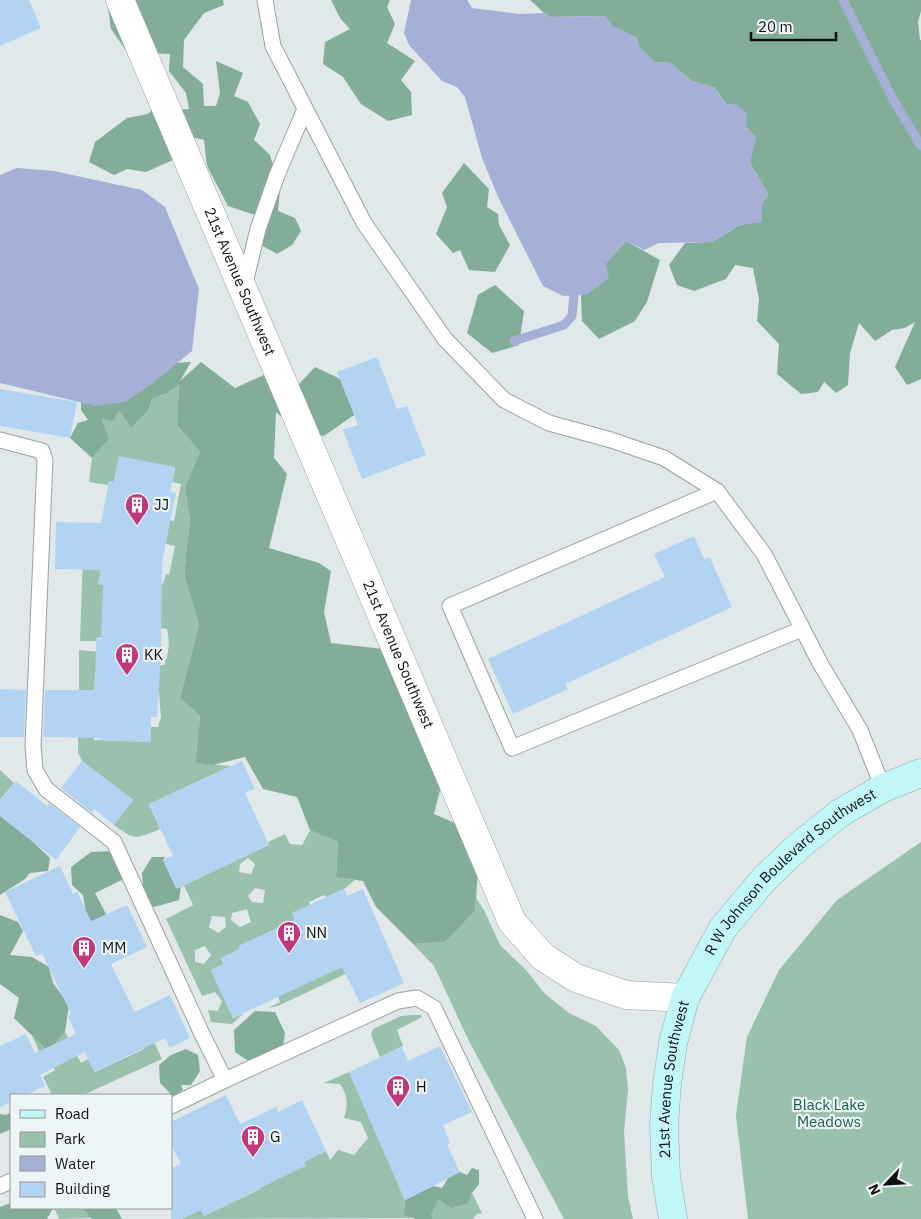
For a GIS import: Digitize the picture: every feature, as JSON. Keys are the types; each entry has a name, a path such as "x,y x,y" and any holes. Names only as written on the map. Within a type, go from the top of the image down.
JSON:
{"street":[{"name":"21st Avenue Southwest","path":"120,0 512,922 543,957 576,978 626,995 685,998 673,1042 664,1125 666,1176 673,1219"},
{"name":"R W Johnson Boulevard Southwest","path":"685,998 723,928 765,878 800,845 840,813 883,788 921,773"}],"lane":[{"path":"264,0 273,46 364,223 445,339 504,400 549,424 611,440 664,458 717,491 764,554 802,629 860,730 883,788"},
{"path":"244,289 258,229 277,175 305,109"},
{"path":"0,440 42,450 45,460 33,746 35,770 46,789 114,842 225,1080"},
{"path":"717,491 450,606 512,748 802,629"},
{"path":"172,1106 398,1001 417,998 434,1008 535,1219"}],"green space":[{"path":"107,0 223,0 224,5 204,13 184,40 183,67 203,84 204,106 216,106 220,93 216,61 243,73 234,96 248,102 260,124 254,140 270,155 280,190 278,211 295,218 301,231 292,245 277,254 261,245 267,212 255,215 228,206 207,166 204,140 188,136 175,159 146,172 127,169 114,175 89,162 95,142 127,118 148,114 158,103 176,110 189,109 186,93 169,71 170,54 127,52 111,29"},
{"path":"331,0 390,0 387,7 395,24 387,43 415,61 401,80 411,92 412,115 388,121 361,104 343,77 323,64 325,42 350,29 340,18"},
{"path":"530,0 921,0 918,22 921,40 921,379 907,385 895,367 915,322 905,328 892,330 875,341 859,323 850,353 848,385 836,393 824,382 818,392 801,394 777,374 779,344 757,321 759,299 753,268 735,265 726,279 694,291 677,285 669,265 685,243 712,242 740,225 762,221 762,205 768,194 750,163 755,137 746,126 737,105 726,104 715,88 692,81 670,63 654,62 639,47 637,38 612,26 605,16 550,17"},
{"path":"464,163 489,189 487,207 498,214 499,225 510,245 495,272 469,270 460,250 453,253 436,234 447,207 442,193"},
{"path":"626,241 660,260 647,302 635,321 599,339 582,321 581,295 589,293 606,263"},
{"path":"495,285 524,311 519,345 492,353 467,333 478,295"},
{"path":"191,362 180,381 201,362 235,388 266,374 298,385 315,367 347,382 357,413 324,436 294,428 276,412 274,458 287,474 269,548 319,563 331,571 324,612 331,643 383,649 444,774 434,814 464,827 479,859 475,911 445,942 413,944 376,907 363,881 336,877 338,842 310,830 297,797 263,789 245,757 213,765 196,763 200,716 180,698 199,625 184,574 190,520 185,487 200,452 177,425 179,384 167,393 152,399 148,411 131,428 119,410 113,421 102,419 109,439 92,458 70,438 78,423 88,420 81,410 81,385 173,363"},
{"path":"179,383 177,425 200,452 185,487 190,520 184,574 199,625 180,698 200,716 197,763 231,766 149,804 160,829 136,837 127,834 114,825 133,800 82,761 78,752 78,713 95,714 94,740 150,742 151,727 158,727 161,717 159,692 152,691 159,665 164,665 167,656 168,634 167,629 161,628 96,638 96,641 80,641 83,556 103,560 98,584 156,595 159,583 163,584 166,574 169,575 175,546 166,544 168,532 163,530 165,519 174,521 181,484 172,482 175,469 119,457 114,482 109,481 108,485 89,482 92,458 109,439 102,419 119,409 131,428 148,411 152,399 167,393"},
{"path":"79,650 101,652 95,674 94,700 79,703"},
{"path":"0,770 14,783 0,800"},
{"path":"0,816 31,840 50,858 48,871 30,873 25,879 0,895"},
{"path":"310,830 338,842 336,876 355,880 344,889 326,897 324,895 309,902 310,905 292,913 295,920 239,946 240,949 221,958 223,964 211,970 233,1018 244,1013 232,1024 211,1022 208,1010 218,1011 222,1001 215,992 202,996 166,919 193,905 184,885 269,845 268,842 285,834 290,844 302,845","holes":["248,858 255,864 251,874 239,872 240,864","255,888 265,890 263,903 252,902 248,896","247,909 251,922 240,927 231,920 232,913","212,916 225,917 226,927 218,933 209,927","205,946 211,955 204,964 195,962 195,950"]},
{"name":"Black Lake Meadows","path":"921,842 921,1219 748,1219 736,1115 747,1037 779,970 837,900"},
{"path":"114,851 124,879 95,893 106,914 106,933 88,925 83,895 72,885 71,867 91,852"},
{"path":"152,857 165,857 163,860 176,888 181,886 179,900 154,907 144,899 142,873"},
{"path":"476,898 484,910 500,945 526,970 545,994 569,1013 596,1026 619,1050 626,1068 628,1089 624,1132 628,1196 633,1219 564,1219 468,1039 434,966 413,944 445,942 475,911"},
{"path":"0,915 18,922 23,931 10,955 32,957 49,967 53,983 69,1005 65,1032 48,1051 14,1018 19,998 0,984"},
{"path":"337,958 354,970 278,1006 268,1008 280,1002 278,996"},
{"path":"255,1011 275,1012 285,1033 281,1060 260,1069 235,1052 234,1030"},
{"path":"421,1015 422,1017 397,1030 403,1046 380,1057 371,1035 373,1029 401,1016"},
{"path":"65,1032 81,1063 88,1059 95,1072 144,1049 141,1042 152,1037 162,1059 85,1094 52,1094 43,1077 55,1070 52,1064 46,1067 32,1035 48,1051"},
{"path":"186,1049 198,1055 200,1071 191,1085 181,1085 183,1090 173,1096 160,1083 159,1065 171,1055"},
{"path":"349,1072 405,1200 404,1207 415,1218 181,1219 201,1210 204,1216 260,1189 258,1184 305,1166 304,1162 326,1151 330,1160 338,1150 354,1155 368,1138 361,1122 344,1118 346,1101 345,1093 340,1084 324,1083"},
{"path":"10,1113 10,1129 0,1134 0,1114 6,1115"},
{"path":"472,1168 479,1170 479,1184 472,1193 468,1203 451,1208 439,1199 431,1216 433,1219 414,1219 404,1215 405,1200 433,1186 442,1188 448,1178 460,1172 467,1175"},
{"path":"472,1193 482,1213 477,1214 473,1219 433,1219 431,1216 439,1199 468,1203"},
{"path":"10,1203 10,1209 52,1209 47,1219 0,1219 0,1207"},
{"path":"54,1209 84,1209 92,1218 59,1219"},
{"path":"84,1209 117,1209 122,1219 92,1219"}],"water":[{"path":"411,0 467,0 472,8 520,14 544,13 550,17 605,16 612,26 637,38 639,47 654,62 670,63 692,81 715,88 726,104 737,105 747,113 746,126 756,137 750,163 768,194 762,205 762,222 740,225 712,242 659,243 644,250 626,241 606,263 609,278 589,293 563,296 543,286 499,199 482,158 465,97 457,87 442,81 409,45 404,33"},
{"path":"17,168 54,171 142,190 165,207 199,289 192,351 153,383 125,402 96,406 0,383 0,175"}],"building":[{"path":"0,0 29,0 41,28 0,46"},
{"path":"377,357 397,409 407,406 426,455 362,479 343,430 358,425 337,372"},
{"path":"0,389 77,402 70,438 0,426"},
{"path":"119,456 175,467 170,492 176,493 162,562 161,656 157,717 151,717 151,742 99,740 100,738 43,737 45,690 95,690 96,638 101,639 103,585 98,584 101,570 55,569 56,522 101,523 109,481 114,482"},
{"path":"694,536 704,559 710,558 732,607 565,684 568,689 513,714 488,659 665,577 654,554"},
{"path":"0,689 26,690 24,737 0,737"},
{"path":"82,761 133,800 114,825 94,809 92,813 61,788"},
{"path":"242,761 255,789 245,793 269,845 177,889 163,860 173,856 149,804"},
{"path":"16,781 47,806 49,803 80,827 56,860 0,816 0,801"},
{"name":"MM","path":"60,866 73,894 77,892 91,921 127,905 147,947 111,964 135,1012 170,995 190,1038 170,1048 165,1038 94,1072 85,1052 40,1075 45,1086 28,1094 10,1094 10,1102 0,1107 0,1046 26,1034 35,1053 76,1034 68,1016 71,1014 42,953 36,956 5,892"},
{"name":"NN","path":"344,889 347,896 363,889 404,983 360,1003 342,967 233,1018 211,970 223,964 221,958 240,949 239,946 295,920 292,913"},
{"name":"H","path":"440,1046 472,1112 443,1125 450,1143 447,1145 460,1172 405,1200 349,1072 402,1047 408,1061"},
{"name":"G","path":"226,1095 240,1124 276,1107 278,1112 302,1100 326,1151 304,1162 305,1166 204,1216 201,1210 181,1219 171,1219 172,1168 181,1164 172,1147 172,1122"}],"waterway":[{"path":"843,0 894,101 921,146"},
{"path":"514,341 564,325 572,316 574,295"}],"place":[{"name":"JJ","path":"137,526"},
{"name":"KK","path":"127,676"},
{"name":"NN","path":"289,954"},
{"name":"MM","path":"84,969"},
{"name":"H","path":"398,1108"},
{"name":"G","path":"253,1158"}]}
